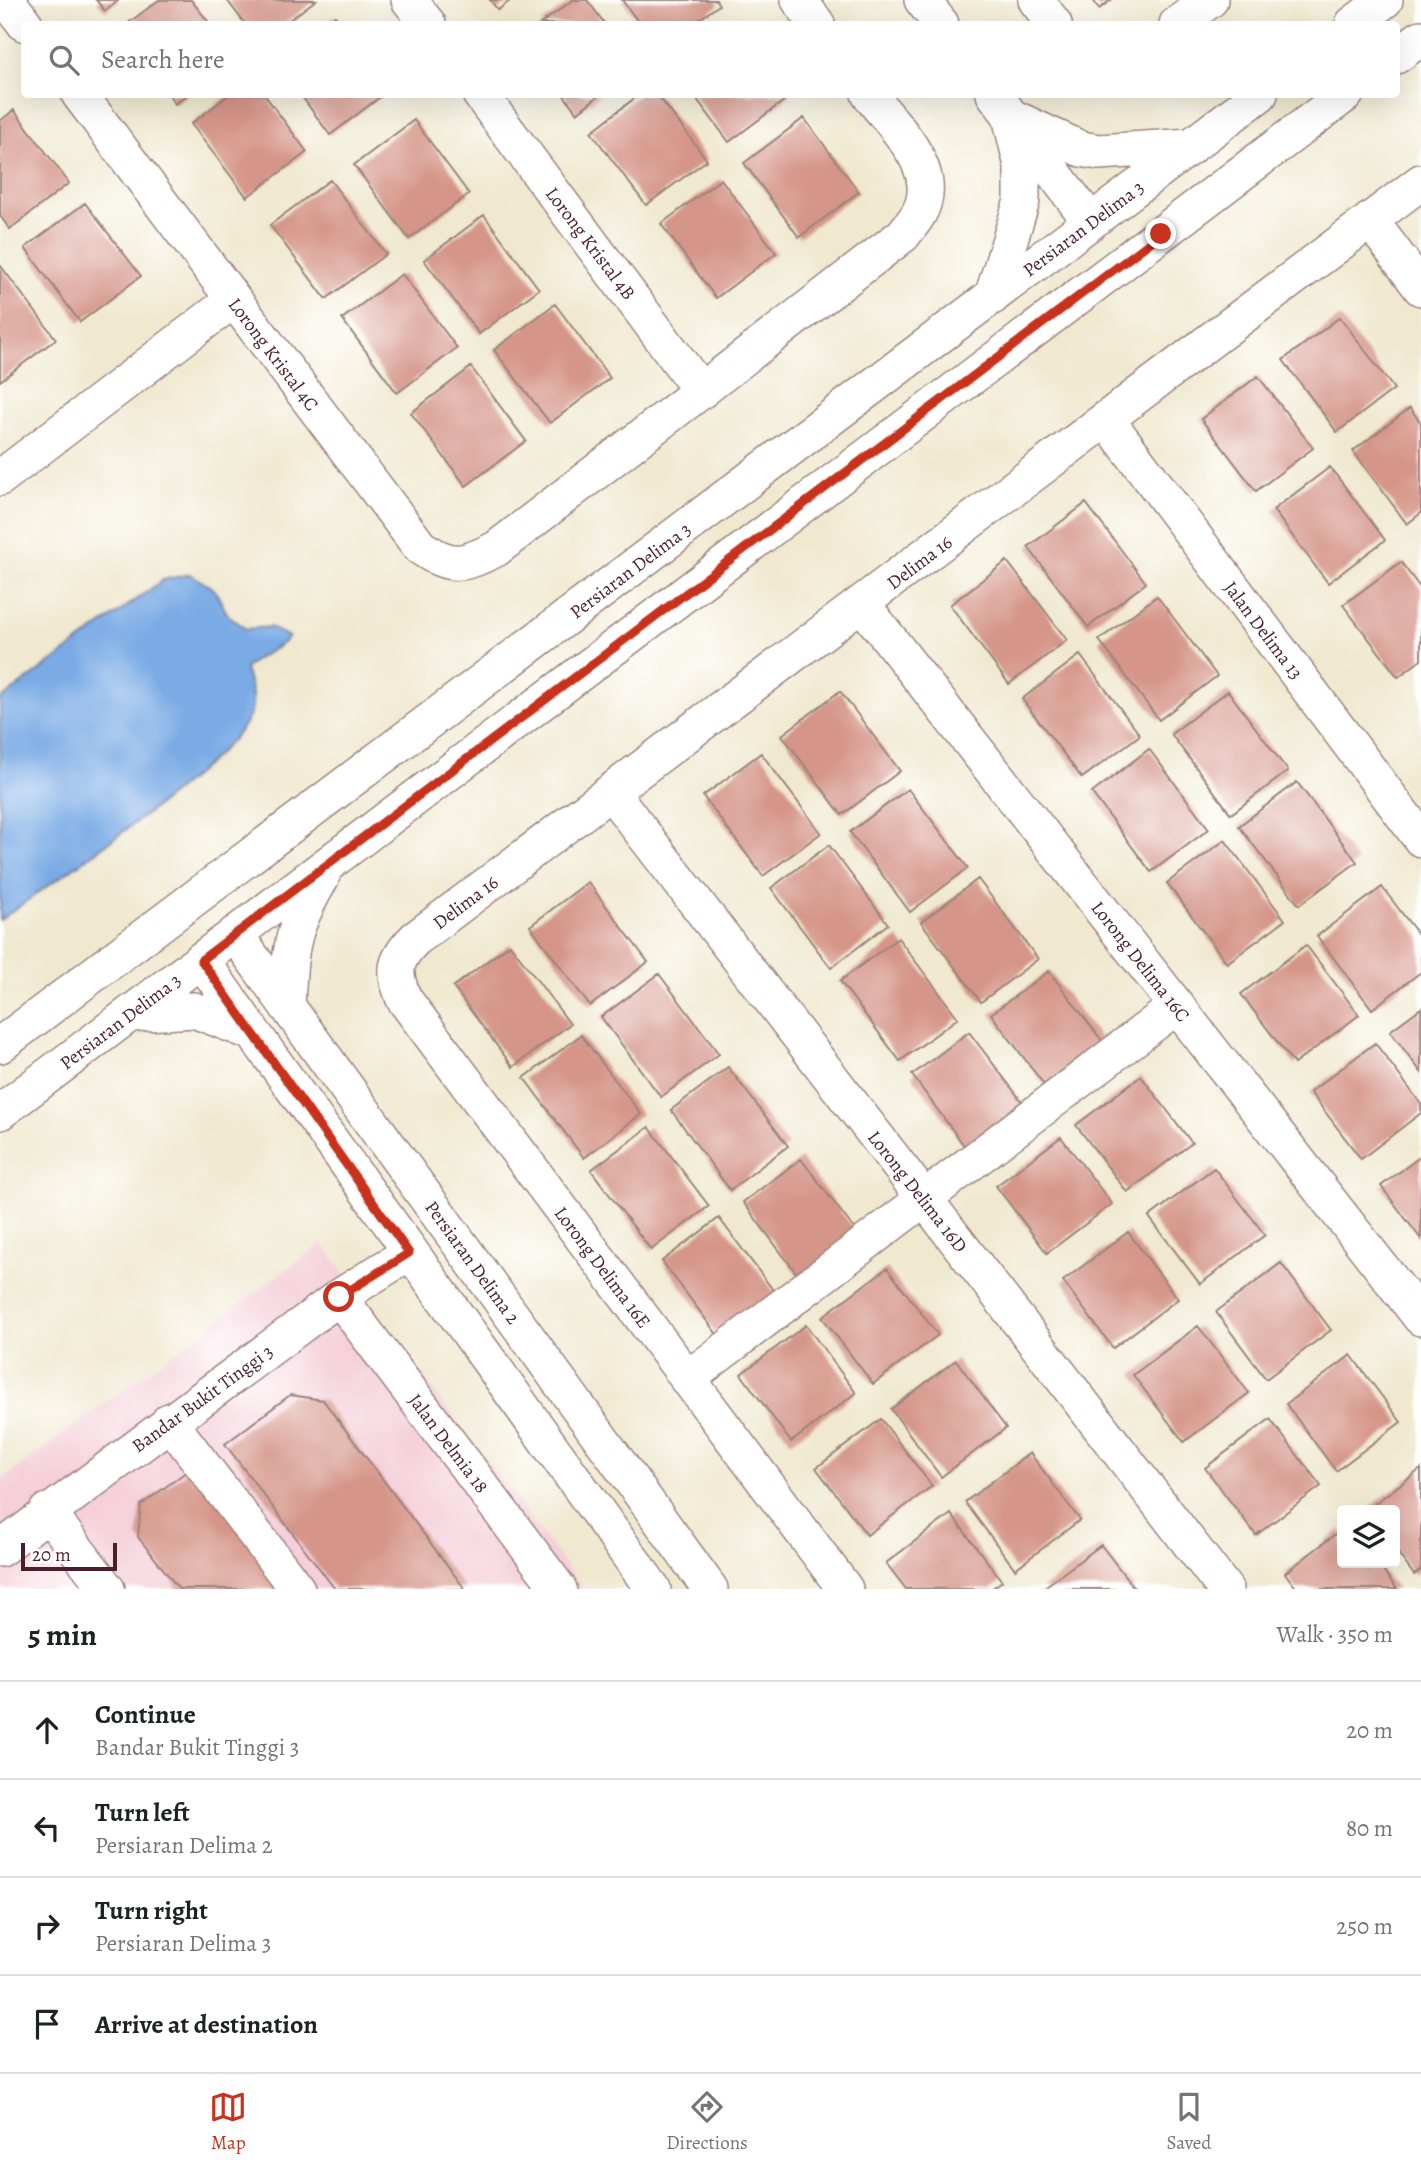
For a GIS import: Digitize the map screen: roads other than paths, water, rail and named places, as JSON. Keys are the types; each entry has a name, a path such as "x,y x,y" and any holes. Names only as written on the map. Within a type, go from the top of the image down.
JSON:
{"street":[{"path":"7,0 23,21"},
{"path":"409,0 426,21"},
{"path":"799,0 815,21"},
{"path":"922,0 939,21"},
{"path":"1036,0 1052,21"},
{"path":"1181,21 1210,0"},
{"path":"1357,21 1385,0"},
{"path":"1400,53 1421,38"},
{"name":"Lorong Kristal 4C","path":"82,98 421,547 442,562 469,562 496,549 903,235 920,211 925,186 921,164 873,98"},
{"name":"Lorong Kristal 4B","path":"483,98 701,391"},
{"name":"Persiaran Delima 3","path":"0,1045 1255,98"},
{"name":"Persiaran Delima 3","path":"0,1112 130,1014 215,943 331,862 1341,98"},
{"path":"1002,105 1081,149 1099,152 1191,146"},
{"path":"1002,105 1091,222 1085,292"},
{"path":"992,297 1022,201 1022,166 1002,105"},
{"name":"Delima 16","path":"415,939 1421,182"},
{"path":"1370,220 1421,288"},
{"path":"1091,222 1161,234"},
{"path":"0,478 233,300"},
{"name":"Jalan Delima 13","path":"1107,420 1421,839"},
{"name":"Lorong Delima 16C","path":"862,604 1421,1318"},
{"name":"Lorong Delima 16D","path":"611,792 1224,1589"},
{"path":"286,1006 290,944 299,916 331,862"},
{"path":"223,877 215,943 253,1034 653,1589"},
{"path":"144,936 215,943"},
{"name":"Lorong Delima 16E","path":"415,939 401,953 395,975 404,999 845,1589"},
{"name":"Persiaran Delima 2","path":"215,943 286,1006 710,1589"},
{"path":"687,1379 1177,1006"},
{"path":"130,1014 194,1010 253,1034"},
{"name":"Bandar Bukit Tinggi 3","path":"0,1549 47,1511 339,1297 409,1253"},
{"name":"Jalan Delmia 18","path":"339,1297 559,1589"},
{"path":"169,1421 298,1589"},
{"path":"47,1511 107,1589"}],"water":[{"path":"190,574 214,589 228,615 246,629 270,627 289,637 245,669 252,695 251,711 239,732 179,789 0,920 0,700 163,580"}]}
